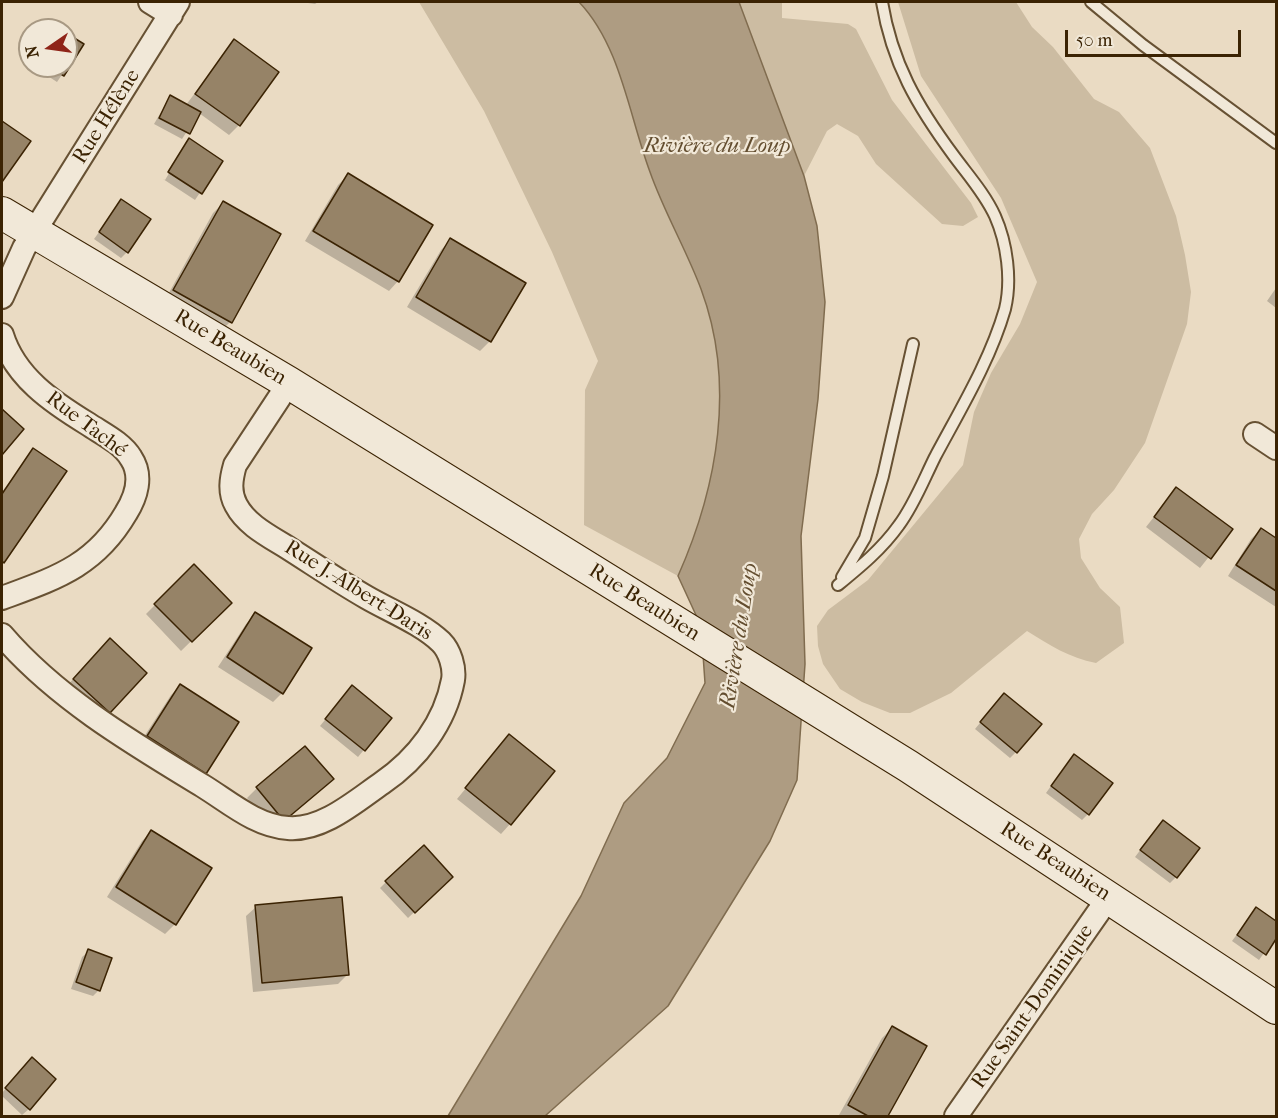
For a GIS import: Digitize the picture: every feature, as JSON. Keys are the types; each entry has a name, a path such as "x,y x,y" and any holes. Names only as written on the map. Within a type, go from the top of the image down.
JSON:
{"main road":[{"name":"Rue Beaubien","path":"2,213 289,383 908,766 1276,1008"}],"street":[{"path":"150,2 175,8"},
{"name":"Rue Hélène","path":"35,232 175,8"},
{"path":"2,297 24,248 35,232"},
{"name":"Rue Taché","path":"2,335 7,352 25,376 47,395 114,440 132,458 138,477 135,498 118,526 92,556 61,576 2,598"},
{"name":"Rue J.-Albert-Daris","path":"2,635 33,668 134,744 243,813 269,824 289,828 307,826 352,804 390,778 418,751 438,723 449,699 454,677 451,657 441,643 415,624 349,587 262,531 245,519 237,506 231,480 235,465 289,383"},
{"path":"1255,434 1276,447"},
{"name":"Rue Saint-Dominique","path":"956,1116 1109,897"}],"lane":[{"path":"882,2 902,76 922,112 979,189 995,216 1005,248 1008,277 1005,308 986,356 900,524 873,556 838,585 865,538 883,476 913,344"},
{"path":"1091,2 1143,45 1276,143"}],"shaded area":[{"path":"419,2 579,2 605,39 622,82 656,187 701,289 712,325 718,361 720,397 718,434 712,470 692,542 678,576 584,525 585,390 598,361 552,252 484,111"},
{"path":"739,2 782,2 782,18 848,24 856,29 892,100 971,203 978,217 963,226 942,224 876,164 858,136 837,124 827,131 804,176"},
{"path":"898,2 1016,2 1032,27 1053,47 1094,99 1119,112 1150,148 1176,216 1191,292 1187,324 1145,443 1114,490 1092,514 1079,539 1081,558 1100,588 1120,607 1124,643 1096,663 1068,654 1027,631 951,693 910,713 890,713 862,702 840,689 823,664 818,646 817,626 828,610 868,580 963,465 974,412 991,373 1020,324 1037,282 1001,198 921,76"}],"water":[{"name":"Rivière du Loup","path":"579,2 739,2 804,176 817,226 825,302 818,399 801,536 805,664 797,780 770,841 668,1006 545,1116 448,1116 581,896 624,803 667,758 705,683 701,626 678,576 703,506 718,434 720,397 718,361 712,325 695,274 650,172 614,60 605,39"}],"building":[{"path":"234,39 279,72 240,126 195,94"},
{"path":"78,40 84,44 78,54"},
{"path":"170,95 201,112 190,134 159,118"},
{"path":"2,121 31,141 2,182"},
{"path":"189,138 223,161 202,194 168,172"},
{"path":"348,173 433,225 399,282 313,231"},
{"path":"121,199 151,219 128,253 99,232"},
{"path":"223,201 281,234 232,323 173,290"},
{"path":"450,238 526,283 491,342 416,297"},
{"path":"2,409 24,429 2,455"},
{"path":"33,448 67,471 4,563 2,561 2,494"},
{"path":"1176,487 1233,529 1211,559 1154,517"},
{"path":"1261,528 1276,538 1276,591 1236,565"},
{"path":"194,564 232,603 192,642 154,604"},
{"path":"255,612 312,648 283,694 227,657"},
{"path":"110,638 147,673 110,713 73,679"},
{"path":"180,684 239,722 206,774 147,736"},
{"path":"352,685 392,718 365,751 325,719"},
{"path":"1004,693 1042,724 1017,753 980,722"},
{"path":"509,734 555,771 511,825 465,788"},
{"path":"305,746 334,779 284,821 256,787"},
{"path":"1074,754 1113,783 1089,815 1051,786"},
{"path":"1163,820 1200,848 1177,878 1140,850"},
{"path":"151,830 212,868 176,925 116,887"},
{"path":"424,845 453,877 415,913 385,881"},
{"path":"342,897 349,975 262,983 255,905"},
{"path":"1256,907 1276,921 1276,939 1266,955 1237,935"},
{"path":"88,949 112,958 100,991 76,982"},
{"path":"892,1026 927,1046 888,1116 868,1116 848,1105"},
{"path":"32,1057 56,1079 30,1110 5,1088"}]}
